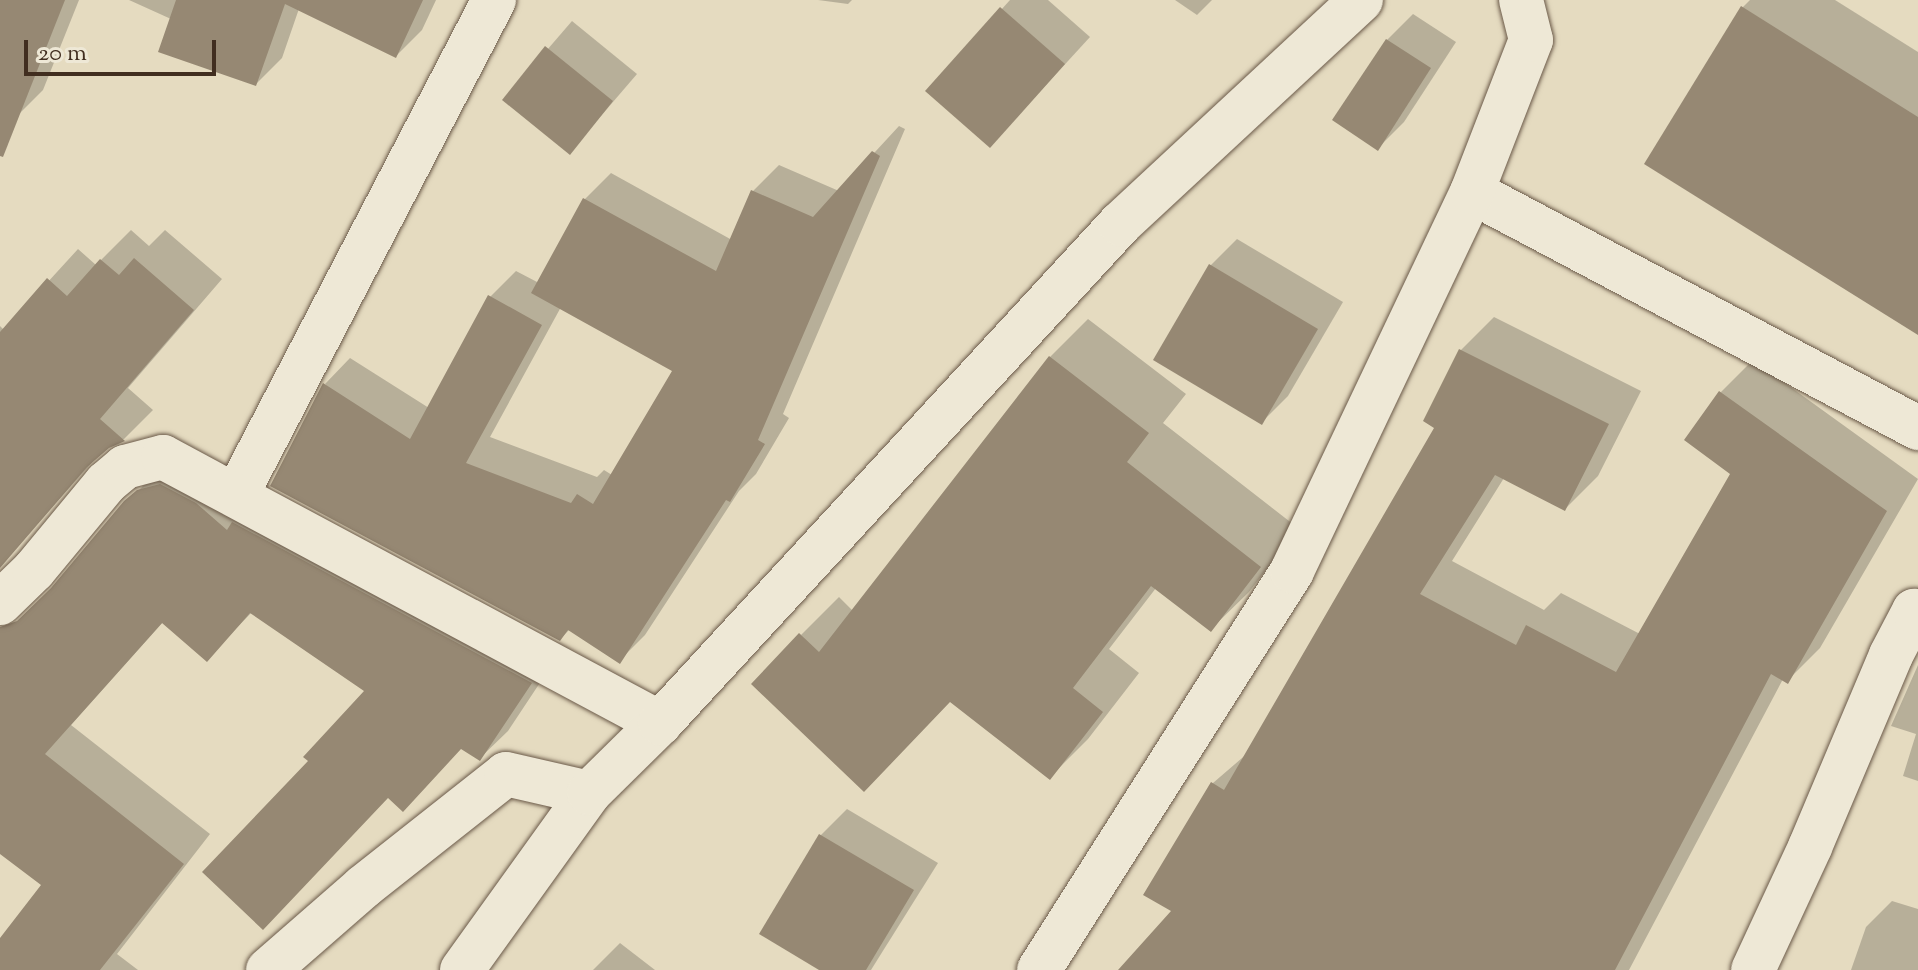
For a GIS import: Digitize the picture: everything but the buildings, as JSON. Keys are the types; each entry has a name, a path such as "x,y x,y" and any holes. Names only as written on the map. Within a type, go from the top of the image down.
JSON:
{"street":[{"path":"237,494 494,0"},
{"path":"462,970 589,793 660,723 1120,224 1361,0"},
{"path":"1039,970 1292,571 1472,192 1531,40 1521,0"},
{"path":"1472,192 1918,428"},
{"path":"0,603 34,570 106,483 125,467 163,457 660,723"},
{"path":"1753,970 1810,847 1891,655 1914,611 1918,612"},
{"path":"268,970 363,887 506,774 589,793"}]}
